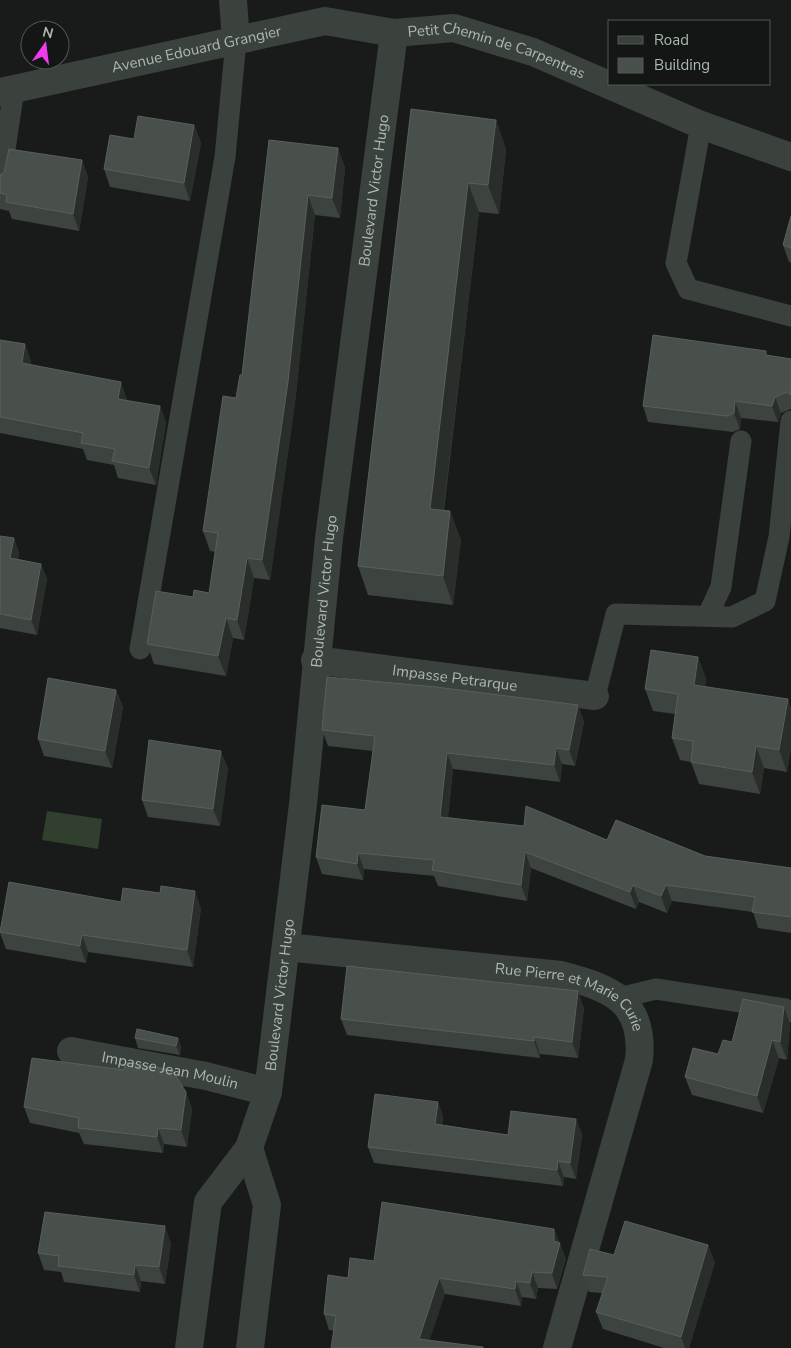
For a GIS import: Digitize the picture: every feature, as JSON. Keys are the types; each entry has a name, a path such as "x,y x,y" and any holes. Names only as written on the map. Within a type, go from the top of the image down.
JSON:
{"street":[{"path":"233,0 236,41"},
{"name":"Avenue Edouard Grangier","path":"7,90 325,22 394,33"},
{"name":"Petit Chemin de Carpentras","path":"394,33 454,28 533,52 608,85"},
{"name":"Boulevard Victor Hugo","path":"189,1348 208,1202 250,1148 268,1092 286,948 316,660 394,33"},
{"name":"Petit Chemin de Carpentras","path":"609,85 701,125 791,157"},
{"name":"Impasse Petrarque","path":"316,660 595,696"},
{"name":"Rue Pierre et Marie Curie","path":"286,948 561,975 595,984 619,998 636,1021 641,1038 639,1060 557,1348"},
{"name":"Impasse Jean Moulin","path":"71,1050 206,1076 268,1092"},
{"path":"250,1148 267,1205 250,1348"}],"lane":[{"path":"140,648 225,157 236,41"},
{"path":"0,183 7,90"},
{"path":"701,125 676,262 688,289 791,316"},
{"path":"595,696 616,614 732,617 765,601 779,538 791,421"},
{"path":"708,615 721,588 742,441"},
{"path":"619,998 656,989 785,1009 791,1012"}],"shaded area":[{"path":"47,811 102,819 98,849 42,840"}],"building":[{"path":"411,109 496,120 488,185 468,183 430,509 450,511 443,576 358,566"},
{"path":"138,116 194,125 184,183 104,169 110,135 134,139"},
{"path":"269,140 338,148 332,198 308,195 288,382 262,560 247,558 237,620 226,618 218,656 147,644 156,591 193,597 194,590 209,593 218,533 203,531 223,396 236,398 240,375 242,375"},
{"path":"9,149 82,160 73,214 6,202 7,195 0,193 0,175 4,173"},
{"path":"791,216 791,248 783,245"},
{"path":"653,335 766,351 766,355 791,359 791,395 787,392 775,397 772,406 735,401 734,413 727,416 643,406"},
{"path":"0,340 25,344 22,363 121,382 118,399 160,406 149,468 112,461 115,449 81,443 83,433 0,417"},
{"path":"0,536 14,538 10,558 41,564 31,620 0,614"},
{"path":"651,650 698,657 694,685 788,699 779,750 756,746 752,772 691,762 693,741 672,738 678,694 645,689"},
{"path":"327,677 436,687 578,705 569,750 556,748 554,765 447,753 440,817 524,826 526,806 607,840 616,820 705,856 791,868 791,917 752,912 755,897 666,885 661,896 633,885 630,892 525,852 521,885 432,870 434,860 358,853 357,864 316,857 322,805 365,810 375,736 322,730"},
{"path":"48,678 116,690 105,751 38,739"},
{"path":"149,740 221,751 213,809 142,800"},
{"path":"9,882 121,902 123,888 160,893 161,886 195,891 187,950 82,935 80,946 0,932"},
{"path":"347,966 578,991 572,1042 534,1037 534,1041 341,1019"},
{"path":"743,999 784,1007 780,1042 772,1040 757,1096 685,1077 693,1048 718,1054 723,1040 732,1042"},
{"path":"137,1029 178,1038 176,1046 135,1038"},
{"path":"32,1058 124,1070 126,1062 172,1070 186,1092 181,1130 158,1128 157,1137 78,1128 79,1118 24,1107"},
{"path":"375,1094 438,1102 435,1124 508,1135 511,1111 576,1119 570,1163 558,1161 557,1170 368,1147"},
{"path":"382,1202 554,1229 554,1241 560,1243 552,1273 532,1272 530,1283 516,1281 515,1289 439,1278 419,1339 483,1348 331,1348 336,1316 324,1314 328,1275 348,1278 350,1258 374,1261"},
{"path":"45,1212 165,1226 159,1267 135,1265 134,1275 58,1266 59,1256 38,1253"},
{"path":"625,1221 708,1245 681,1337 596,1312 608,1277 583,1275 590,1249 614,1255"}]}
